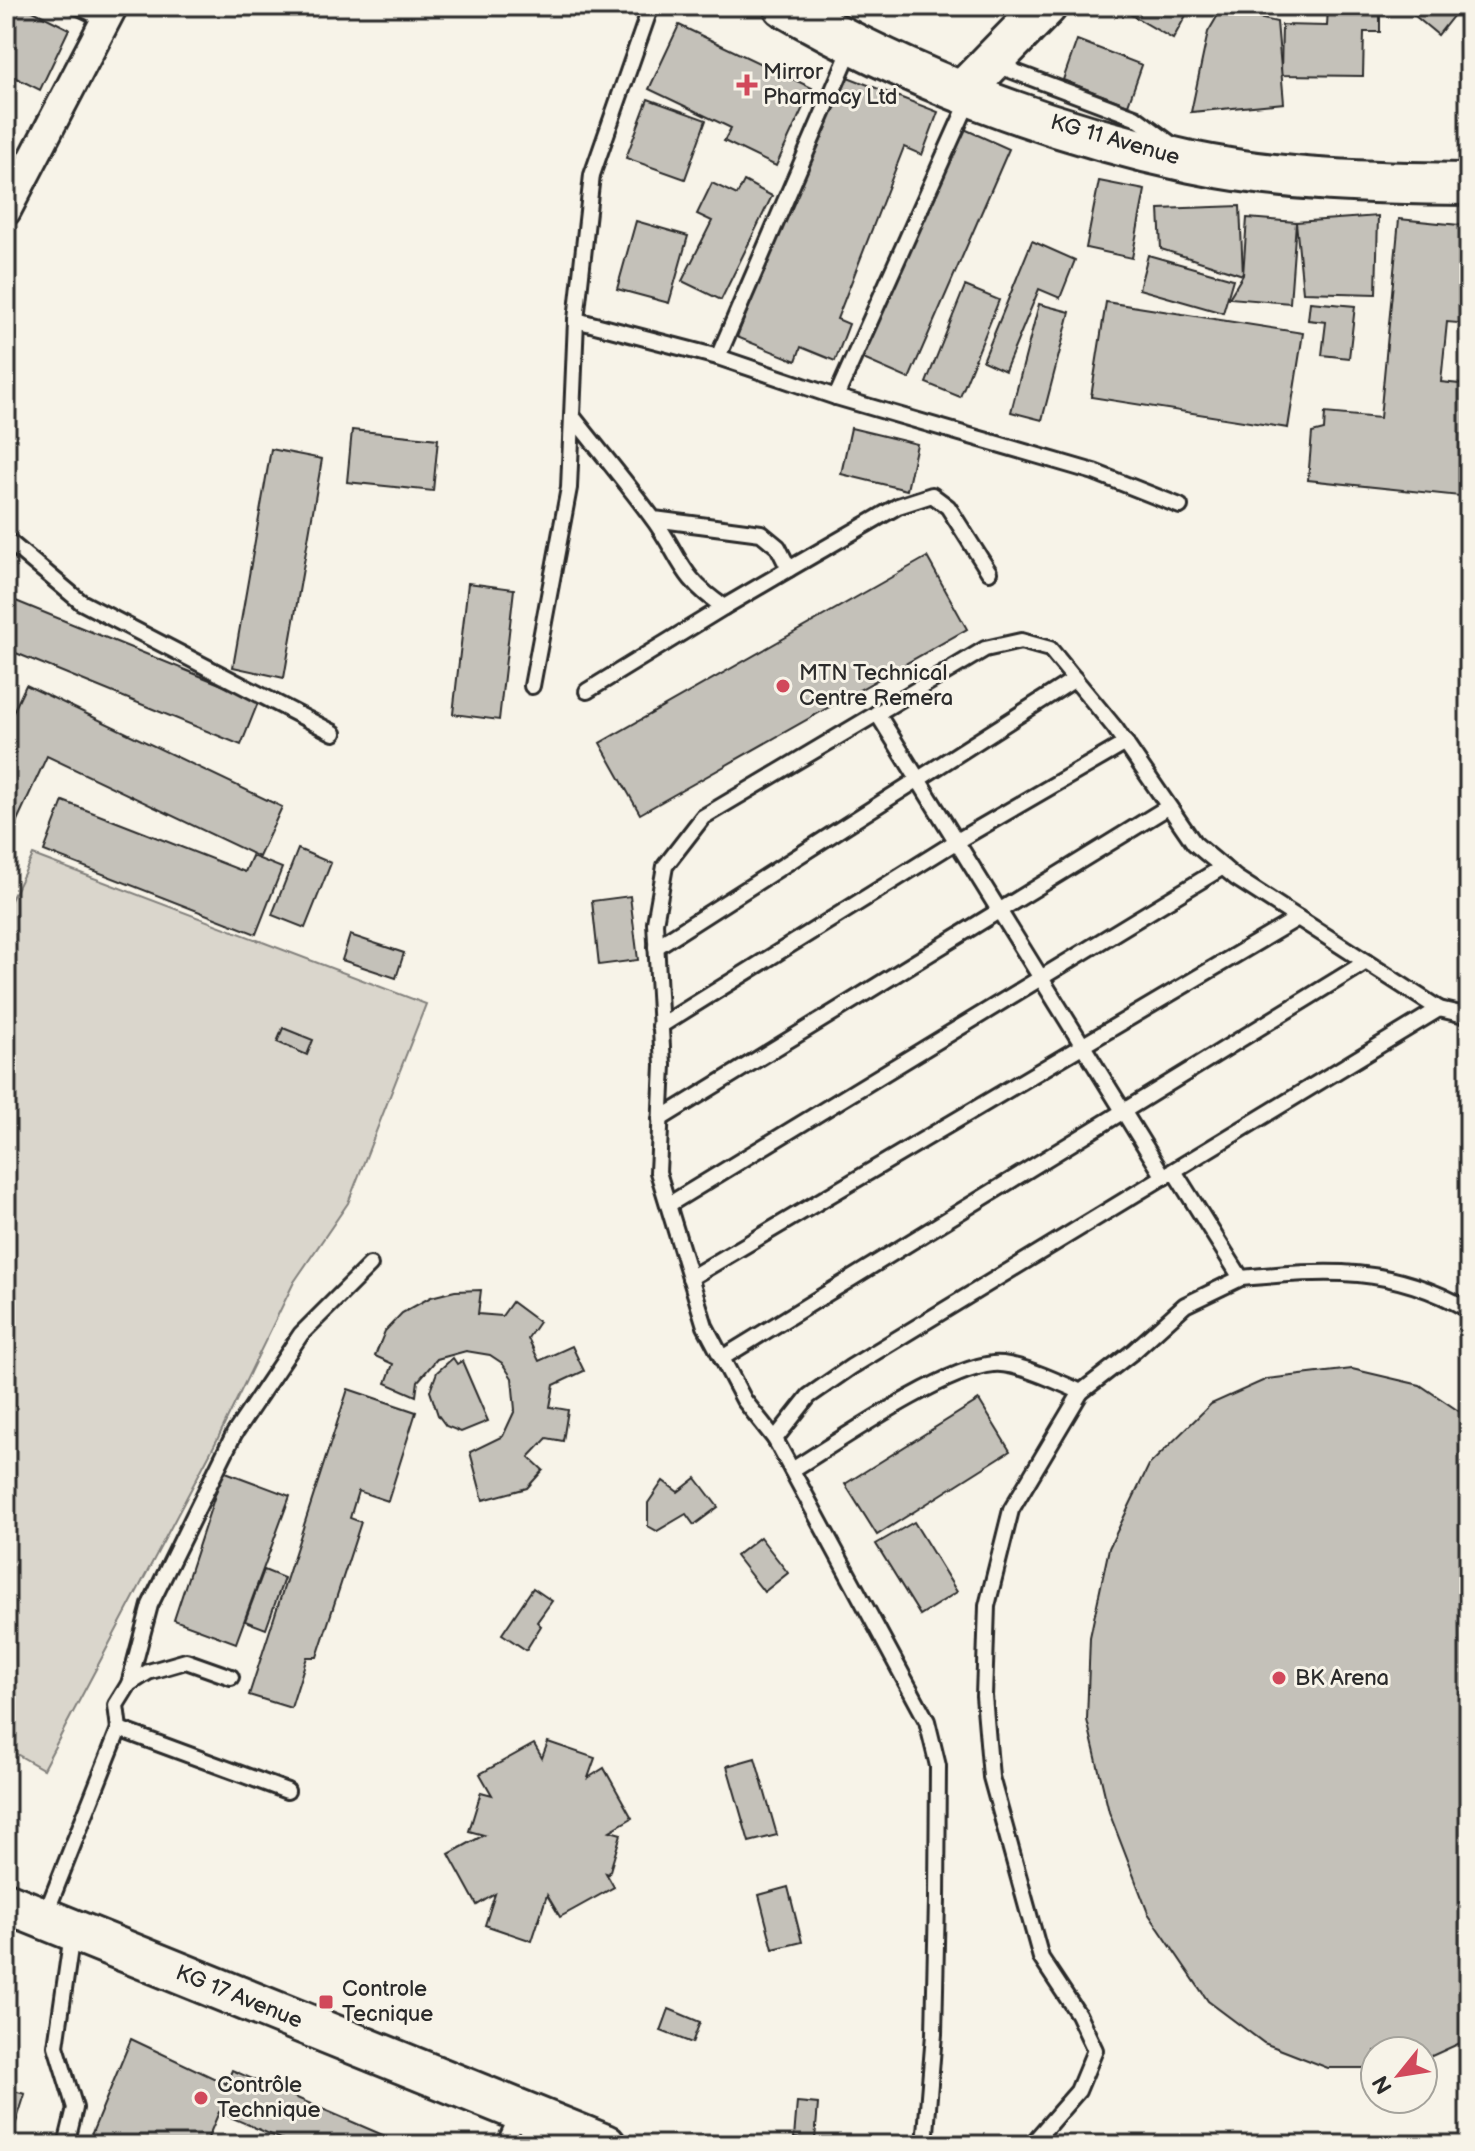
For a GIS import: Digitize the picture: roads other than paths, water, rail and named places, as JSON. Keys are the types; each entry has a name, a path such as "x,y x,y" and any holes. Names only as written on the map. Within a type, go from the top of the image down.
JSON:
{"main road":[{"name":"KG 11 Avenue","path":"784,6 852,46 975,82 1075,133 1193,162 1332,181 1469,184"},
{"path":"975,82 1046,6"},
{"name":"KG 17 Avenue","path":"6,1903 512,2128 605,2145"}],"street":[{"path":"6,211 109,13"}],"lane":[{"path":"77,6 109,13"},
{"path":"532,686 569,488 576,320 592,175 651,6"},
{"path":"718,357 852,46"},
{"path":"836,397 975,82"},
{"path":"576,320 718,357 836,397 1094,472 1180,506"},
{"path":"573,417 654,519 682,570 702,593 724,607"},
{"path":"587,691 898,506 932,495 948,507 989,572"},
{"path":"654,519 761,533 778,547 789,569"},
{"path":"6,539 81,602 334,733"},
{"path":"925,2145 934,2034 938,1766 927,1721 775,1439 744,1400 705,1326 690,1278 658,1172 660,1026 655,923 665,866 703,817 985,649 1021,641 1050,649 1126,743 1194,843 1223,867 1298,918 1439,1009 1469,1016"},
{"path":"656,947 1075,679"},
{"path":"877,713 1124,1112 1241,1278"},
{"path":"660,1026 957,841 1126,743"},
{"path":"660,1119 998,908 1168,807"},
{"path":"668,1205 1223,867"},
{"path":"690,1278 1298,918"},
{"path":"722,1358 1366,962"},
{"path":"775,1439 809,1396 851,1367 1439,1009"},
{"path":"66,2145 75,2108 56,2046 58,1924 119,1729 116,1705 129,1684 150,1605 234,1434 301,1334 370,1265"},
{"path":"1031,2145 1078,2091 1095,2050 1078,2014 1041,1958 991,1777 984,1696 987,1606 1011,1510 1081,1392 1134,1351 1185,1305 1241,1278 1375,1273 1439,1292 1469,1310"},
{"path":"792,1470 944,1381 995,1363 1051,1378 1081,1392"},
{"path":"129,1684 148,1672 186,1661 231,1677"},
{"path":"119,1729 287,1791"}],"place":[{"name":"Mirror Pharmacy Ltd","path":"747,85"},
{"name":"MTN Technical Centre Remera","path":"783,686"},
{"name":"BK Arena","path":"1279,1678"},
{"name":"Controle Tecnique","path":"326,2002"},
{"name":"Contrôle Technique","path":"201,2098"}]}
